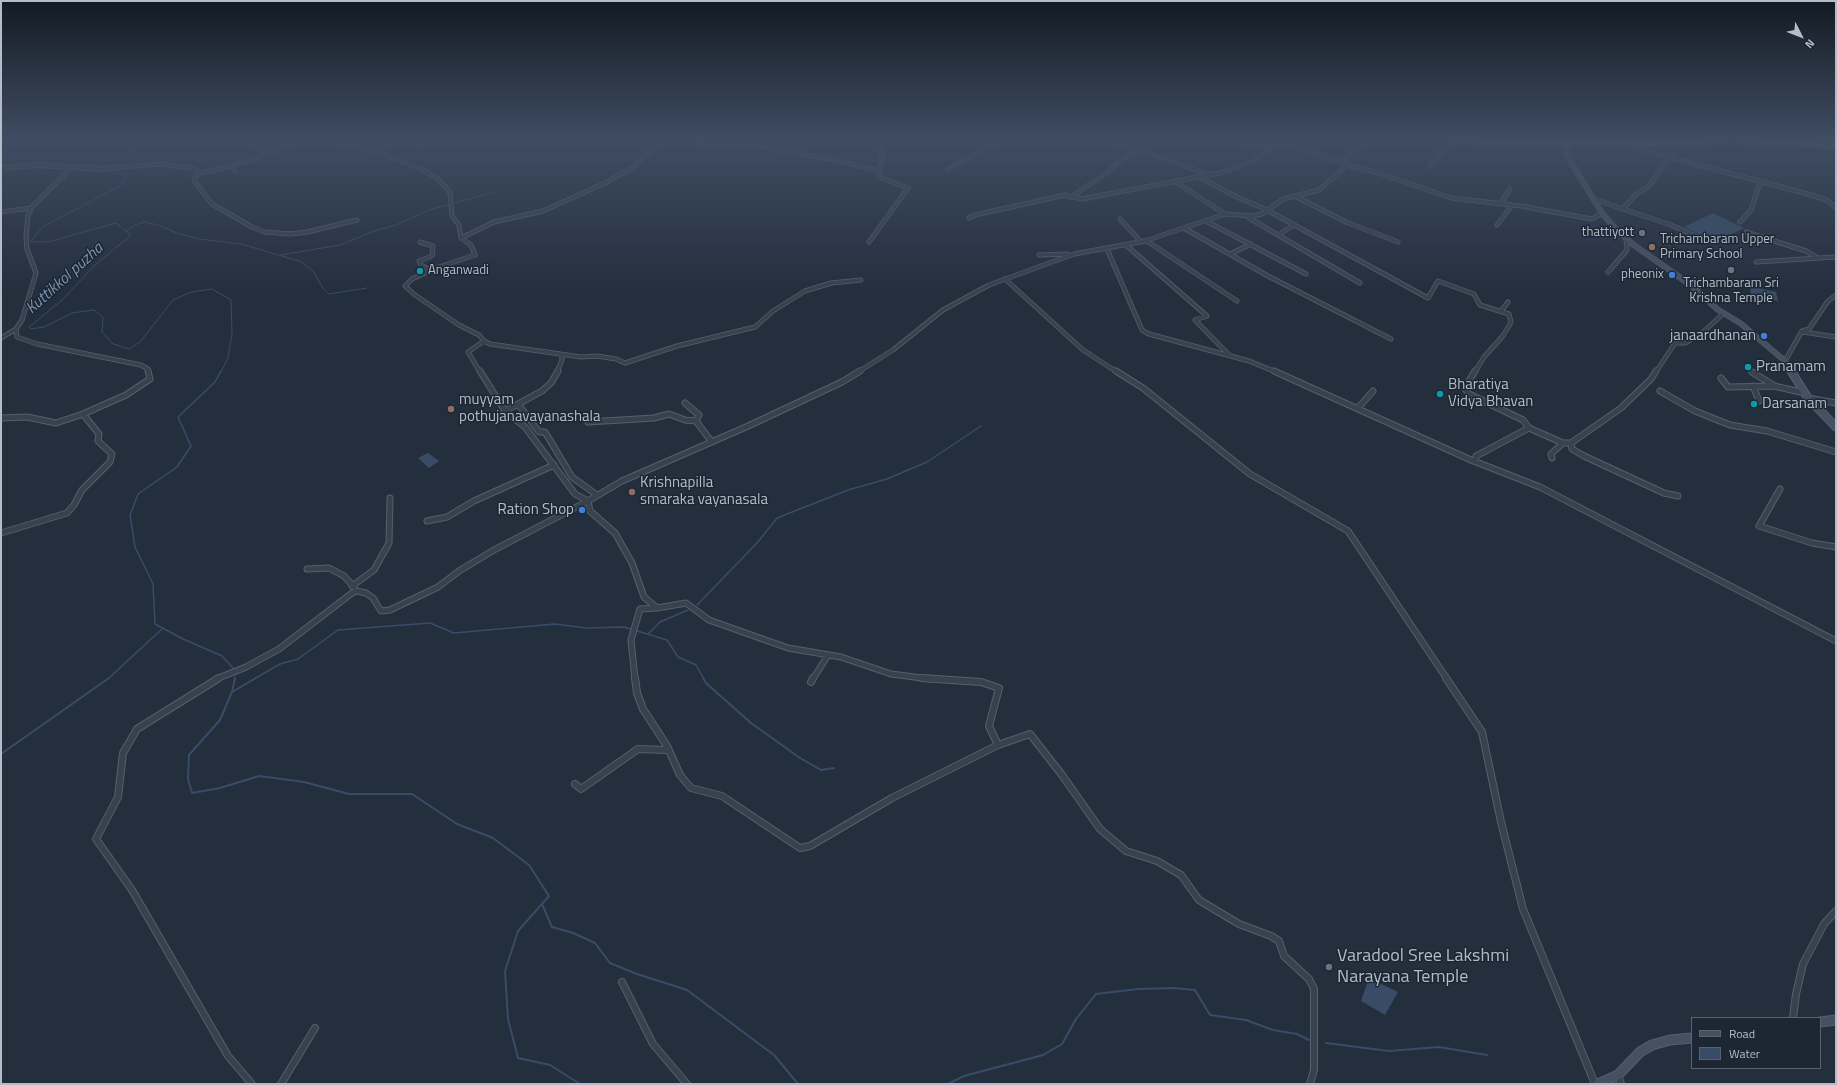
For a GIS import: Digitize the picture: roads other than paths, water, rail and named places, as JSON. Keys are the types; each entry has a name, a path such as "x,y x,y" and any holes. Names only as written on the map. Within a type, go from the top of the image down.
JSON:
{"main road":[{"path":"1588,190 1602,213 1626,238 1692,286 1703,298 1740,323 1785,361 1806,395 1836,427"},
{"path":"1821,1022 1836,1020"},
{"path":"1597,1084 1619,1080 1640,1052 1652,1045 1670,1040 1691,1038"}],"street":[{"path":"1,338 16,329 22,320 36,273 27,248 26,237 28,216 31,208 49,190"},
{"path":"201,190 212,204 252,227 265,232 291,234 307,232 357,220"},
{"path":"448,190 450,192 452,216 459,225 461,238 471,245 475,255 412,279 405,286 415,295 459,325 473,331 484,341 490,344 581,357 597,356 616,359 625,363 677,346 755,327 763,322 773,311 804,291 831,283 861,280"},
{"path":"461,238 494,222 543,211 590,190"},
{"path":"869,242 907,190"},
{"path":"1071,197 1082,190"},
{"path":"969,218 975,215 1065,195 1082,199 1130,190"},
{"path":"1187,190 1225,214"},
{"path":"1223,190 1267,210 1428,298 1438,281 1474,294 1480,305 1502,311 1511,317 1509,326 1502,337 1484,357 1466,386 1466,390 1469,394 1523,420 1529,428 1563,443 1571,443 1615,412 1645,387 1672,347 1676,344 1685,343 1702,333 1724,313"},
{"path":"1039,255 1074,254 1147,241 1225,214 1254,216 1267,210 1283,199 1319,190"},
{"path":"1426,190 1450,198 1512,205 1592,219 1602,213"},
{"path":"1500,204 1510,190"},
{"path":"1623,209 1636,194 1644,190"},
{"path":"1740,222 1751,210 1758,190"},
{"path":"1788,190 1826,200 1836,208"},
{"path":"1295,196 1346,222 1398,242"},
{"path":"1594,199 1700,238"},
{"path":"1497,225 1512,205"},
{"path":"1,212 31,208"},
{"path":"1242,215 1253,219 1278,236 1360,283"},
{"path":"1120,219 1141,242"},
{"path":"1206,221 1306,274"},
{"path":"1278,236 1294,226"},
{"path":"1184,228 1334,311 1392,339"},
{"path":"1746,232 1806,251 1817,258"},
{"path":"1608,272 1627,250 1626,238"},
{"path":"1147,241 1237,301"},
{"path":"420,242 433,246 432,256 419,261 421,266 428,269 426,273"},
{"path":"1230,254 1251,244"},
{"path":"1126,245 1207,316 1195,320 1230,356"},
{"path":"1107,249 1142,330 1149,334 1230,356 1274,371 1475,461 1540,487 1836,641"},
{"path":"307,569 330,568 344,576 357,591 366,593 373,598 381,611 390,610 438,587 459,571 494,550 588,501 622,480 652,469 679,455 746,427 842,382 893,350 943,310 989,285 1074,254"},
{"path":"1756,262 1836,256"},
{"path":"1005,279 1083,350 1143,388 1250,474 1348,531 1482,732 1501,822 1523,909 1597,1084"},
{"path":"1785,361 1802,331 1808,329 1828,301 1836,295"},
{"path":"1502,311 1508,302"},
{"path":"1,418 27,417 56,423 82,414 126,395 148,382 150,374 148,369 141,365 123,360 37,344 17,337 16,329"},
{"path":"1802,331 1836,337"},
{"path":"484,341 468,352 505,411 525,427 575,494 588,501"},
{"path":"505,411 542,391 551,383 562,360 562,356 559,354"},
{"path":"1752,372 1774,386"},
{"path":"1721,378 1728,387 1774,386 1836,403"},
{"path":"1753,386 1759,401"},
{"path":"1358,408 1373,391"},
{"path":"1660,391 1695,411 1730,425 1767,432 1836,452"},
{"path":"685,403 699,415 696,421"},
{"path":"518,404 539,432 545,432 572,476 597,496"},
{"path":"1,533 67,513 74,505 82,490 110,462 112,454 98,441 99,434 82,414"},
{"path":"588,422 654,418 669,414 686,420 696,421 711,441"},
{"path":"1475,461 1476,456 1529,428"},
{"path":"1552,458 1551,454 1563,443"},
{"path":"1571,443 1572,449 1584,456 1664,493 1678,496"},
{"path":"427,521 447,517 474,501 554,466"},
{"path":"1780,489 1759,526 1812,543 1836,547"},
{"path":"352,586 374,570 390,543 390,498"},
{"path":"588,501 590,511 615,533 632,563 644,597 657,608"},
{"path":"252,1084 228,1056 132,890 96,839 118,797 123,753 137,730 212,681 246,667 279,650 357,591"},
{"path":"998,745 989,726 999,688 981,682 936,680 891,674 841,657 788,648 709,620 686,603 657,608 640,609 632,640 637,693 643,709 668,750 680,775 691,788 722,796 800,848 810,846 892,798 998,745 1030,734 1062,775 1100,829 1126,851 1157,861 1181,875 1199,900 1239,924 1271,936 1279,941 1284,956 1309,979 1314,989 1314,1070 1310,1084"},
{"path":"811,682 828,655"},
{"path":"576,784 581,789 638,750 668,750"},
{"path":"1793,1017 1796,994 1803,964 1824,924 1836,911"},
{"path":"622,982 653,1044 687,1084"},
{"path":"281,1084 315,1028"}],"water":[{"path":"1713,213 1744,228 1715,242 1684,227"},
{"path":"1750,286 1776,292 1778,301 1770,299 1770,302 1751,298"},
{"path":"428,453 439,461 429,468 418,458"},
{"path":"1369,978 1398,992 1385,1015 1361,1001"}],"waterway":[{"name":"Kuttikkol puzha","path":"113,190 44,226 30,242 48,242 116,223 126,231"},
{"path":"281,255 340,245 374,231 396,225 429,210 494,192"},
{"path":"126,231 135,225 144,222 158,225 179,234 200,239 241,244 302,262 314,272 322,287 329,294 367,288"},
{"name":"Kuttikkol puzha","path":"126,231 131,235 95,265 62,300 29,327 31,329 44,327 72,313 94,310 103,317 102,332 113,344 129,349 140,342 173,300 191,292 212,289 231,300 232,333 228,358 221,372"},
{"name":"Kuttikkol puzha","path":"163,628 155,624 153,584 135,547 130,515 138,494 177,467 191,446 178,417 215,382 221,371"},
{"path":"697,605 757,543 777,518 848,490 887,479 927,462 981,426"},
{"path":"648,634 660,622 688,610"},
{"path":"254,679 280,664 298,659 338,630 430,623 454,633 555,624 586,628 624,627 667,640 678,657 696,665 704,679"},
{"path":"108,679 163,628"},
{"name":"Kuttikkol puzha","path":"163,628 222,656 233,668"},
{"path":"1,754 109,678"},
{"name":"Kuttikkol puzha","path":"232,692 235,678"},
{"path":"232,692 256,678"},
{"path":"703,678 706,683 751,723 800,758 821,770 834,768"},
{"path":"232,692 220,720 189,755 188,779 192,793 220,788 259,776 304,782 349,794 412,794 457,824 493,838 529,865 549,896 518,931 505,971 508,1019 518,1058 550,1065 580,1084"},
{"path":"542,904 552,927 573,933 595,943 610,963 637,974 687,990 774,1055 798,1084"},
{"path":"948,1084 964,1076 1043,1055 1062,1044 1076,1019 1096,994 1138,989 1173,988 1195,990 1210,1015 1246,1020 1273,1030 1297,1034 1309,1040"},
{"path":"1326,1043 1389,1051 1439,1047 1487,1055"}],"place":[{"name":"thattiyott","path":"1642,233"},
{"name":"Trichambaram Upper Primary School","path":"1652,247"},
{"name":"Trichambaram Sri Krishna Temple","path":"1731,270"},
{"name":"Anganwadi","path":"420,271"},
{"name":"pheonix","path":"1672,275"},
{"name":"janaardhanan","path":"1764,336"},
{"name":"Pranamam","path":"1748,367"},
{"name":"Bharatiya Vidya Bhavan","path":"1440,394"},
{"name":"Darsanam","path":"1754,404"},
{"name":"muyyam pothujanavayanashala","path":"451,409"},
{"name":"Krishnapilla smaraka vayanasala","path":"632,492"},
{"name":"Ration Shop","path":"582,510"},
{"name":"Varadool Sree Lakshmi Narayana Temple","path":"1329,967"}]}
